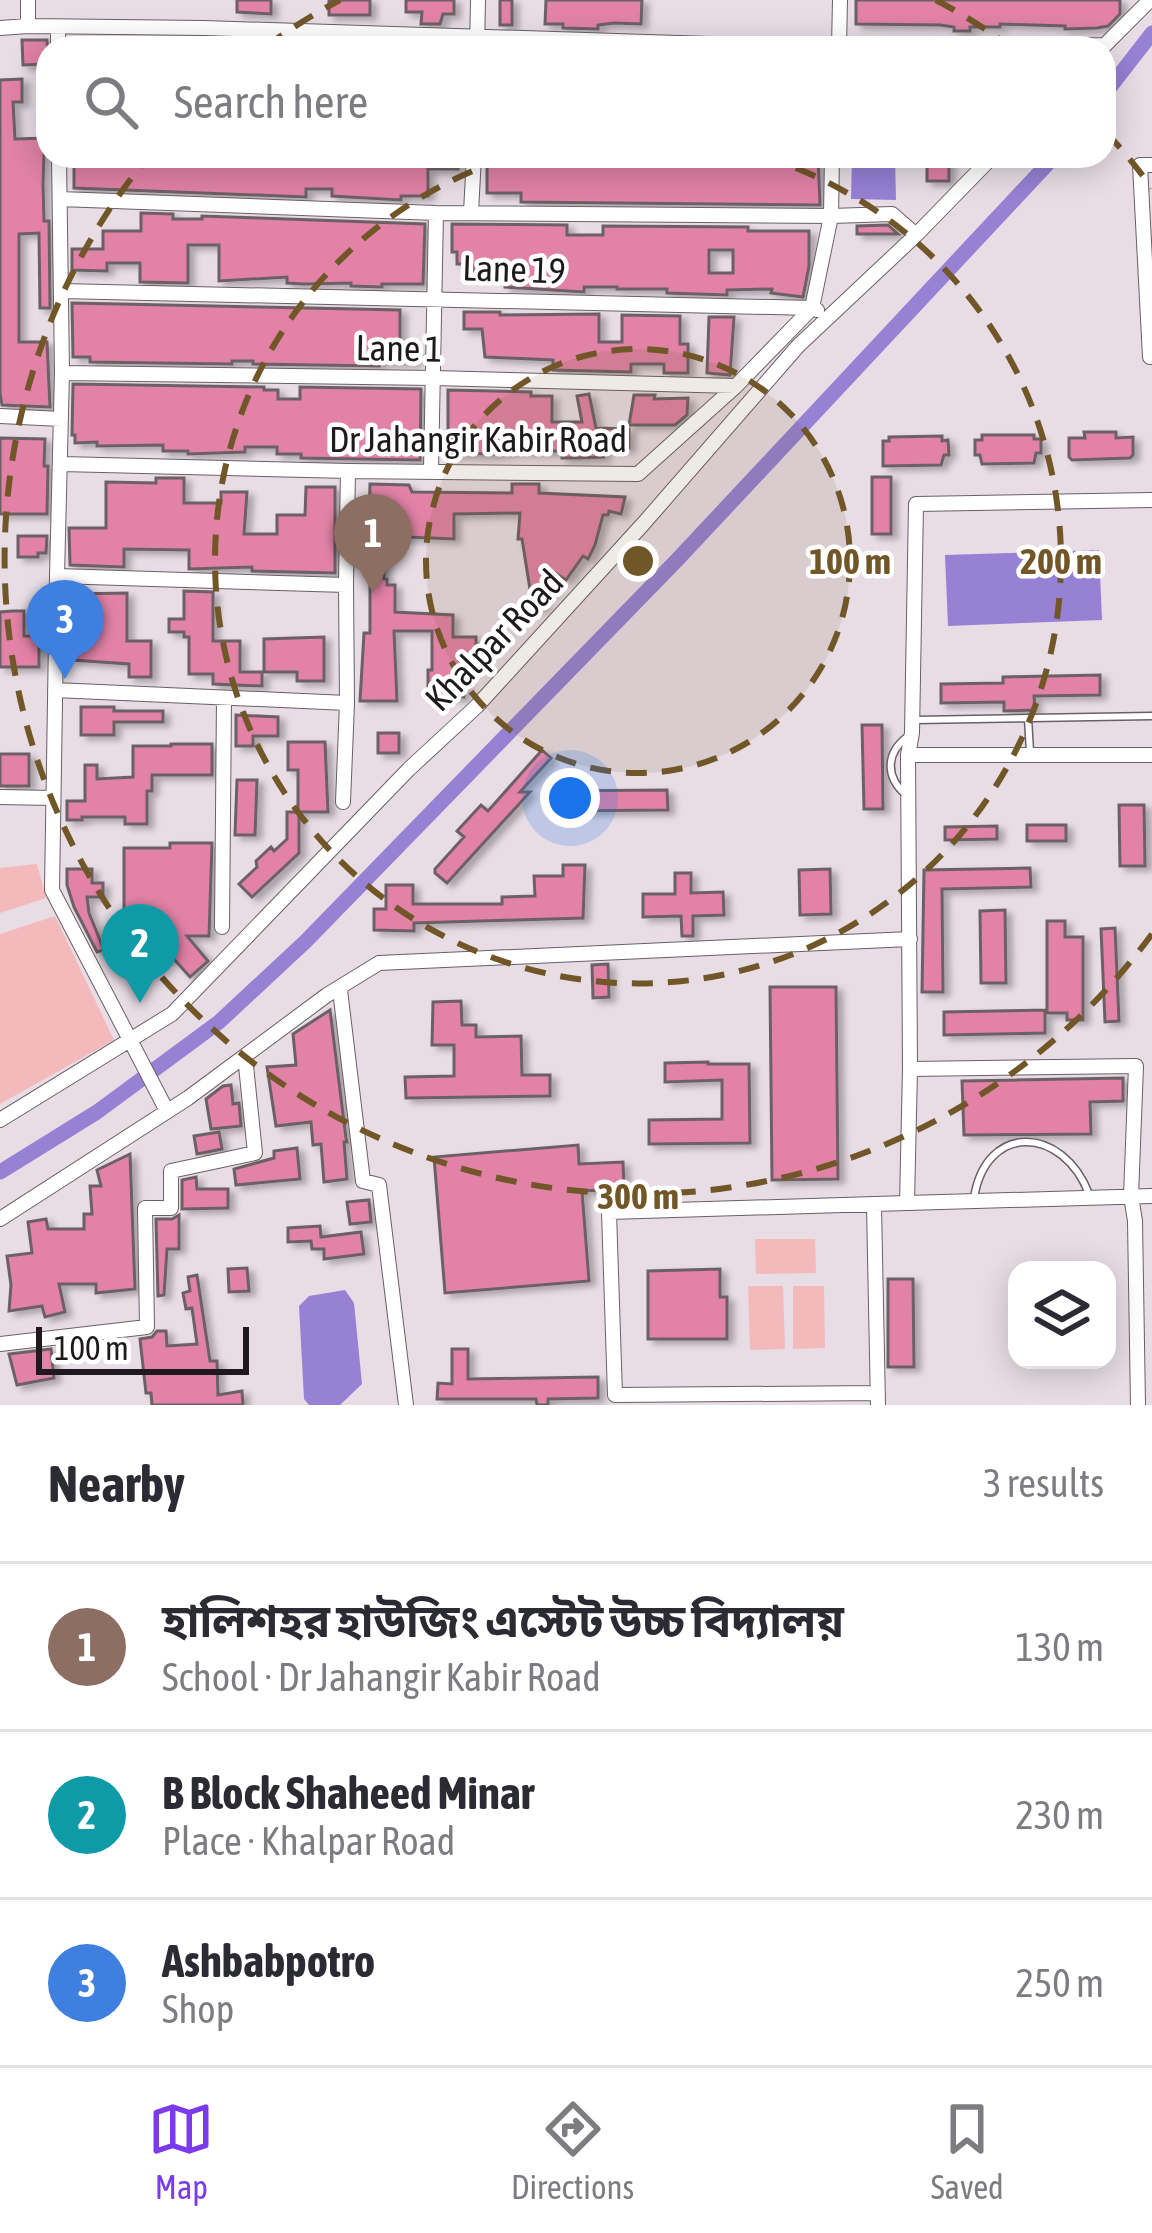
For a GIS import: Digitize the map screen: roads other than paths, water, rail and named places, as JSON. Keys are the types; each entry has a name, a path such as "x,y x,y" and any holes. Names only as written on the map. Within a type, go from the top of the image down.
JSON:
{"street":[{"path":"28,0 28,26"},
{"path":"478,0 478,36"},
{"path":"840,36 841,0"},
{"path":"1113,36 1150,0"},
{"path":"58,27 58,36"},
{"path":"0,28 205,28 361,36"},
{"path":"1152,165 1140,165 1152,356"},
{"path":"59,168 62,374 52,890 167,1111"},
{"path":"471,212 473,168"},
{"path":"830,316 812,308 831,216 832,168"},
{"name":"Khalpar Road","path":"0,1120 133,1047 172,1014 409,769 477,706 799,346 981,168"},
{"path":"60,199 436,213 892,214 916,236"},
{"path":"431,470 436,213"},
{"name":"Lane 19","path":"61,291 812,308"},
{"name":"Dr Jahangir Kabir Road","path":"61,464 638,474 736,386 812,308"},
{"name":"Lane 1","path":"62,374 736,386"},
{"path":"0,416 61,419"},
{"path":"343,802 348,471"},
{"path":"907,1203 908,755 916,504 1152,500"},
{"path":"57,576 346,585"},
{"path":"55,690 347,703"},
{"path":"222,927 224,699"},
{"path":"908,755 1152,755"},
{"path":"0,796 53,797"},
{"path":"0,1219 167,1111 379,963 910,939"},
{"path":"340,990 363,1181 379,1185 406,1405"},
{"path":"0,1345 147,1327 146,1208 171,1208 171,1171 256,1153 245,1056"},
{"path":"910,1069 1136,1066 1131,1196 1138,1405"},
{"path":"874,1206 878,1399 615,1400 610,1213 1152,1196"}],"lane":[{"path":"909,798 891,776 890,762 912,727 1028,718 1152,716"},
{"path":"1028,718 1030,756"},
{"path":"974,1202 982,1168 997,1153 1026,1142 1060,1150 1082,1176 1089,1198"}],"waterway":[{"path":"1116,80 1152,33"},
{"path":"0,1172 97,1112 219,1022 306,941 677,560 1044,168"}],"place":[{"name":"হালিশহর হাউজিং এস্টেট উচ্চ বিদ্যালয়","path":"373,593"},
{"name":"Ashbabpotro","path":"65,679"},
{"name":"B Block Shaheed Minar","path":"140,1003"}]}
